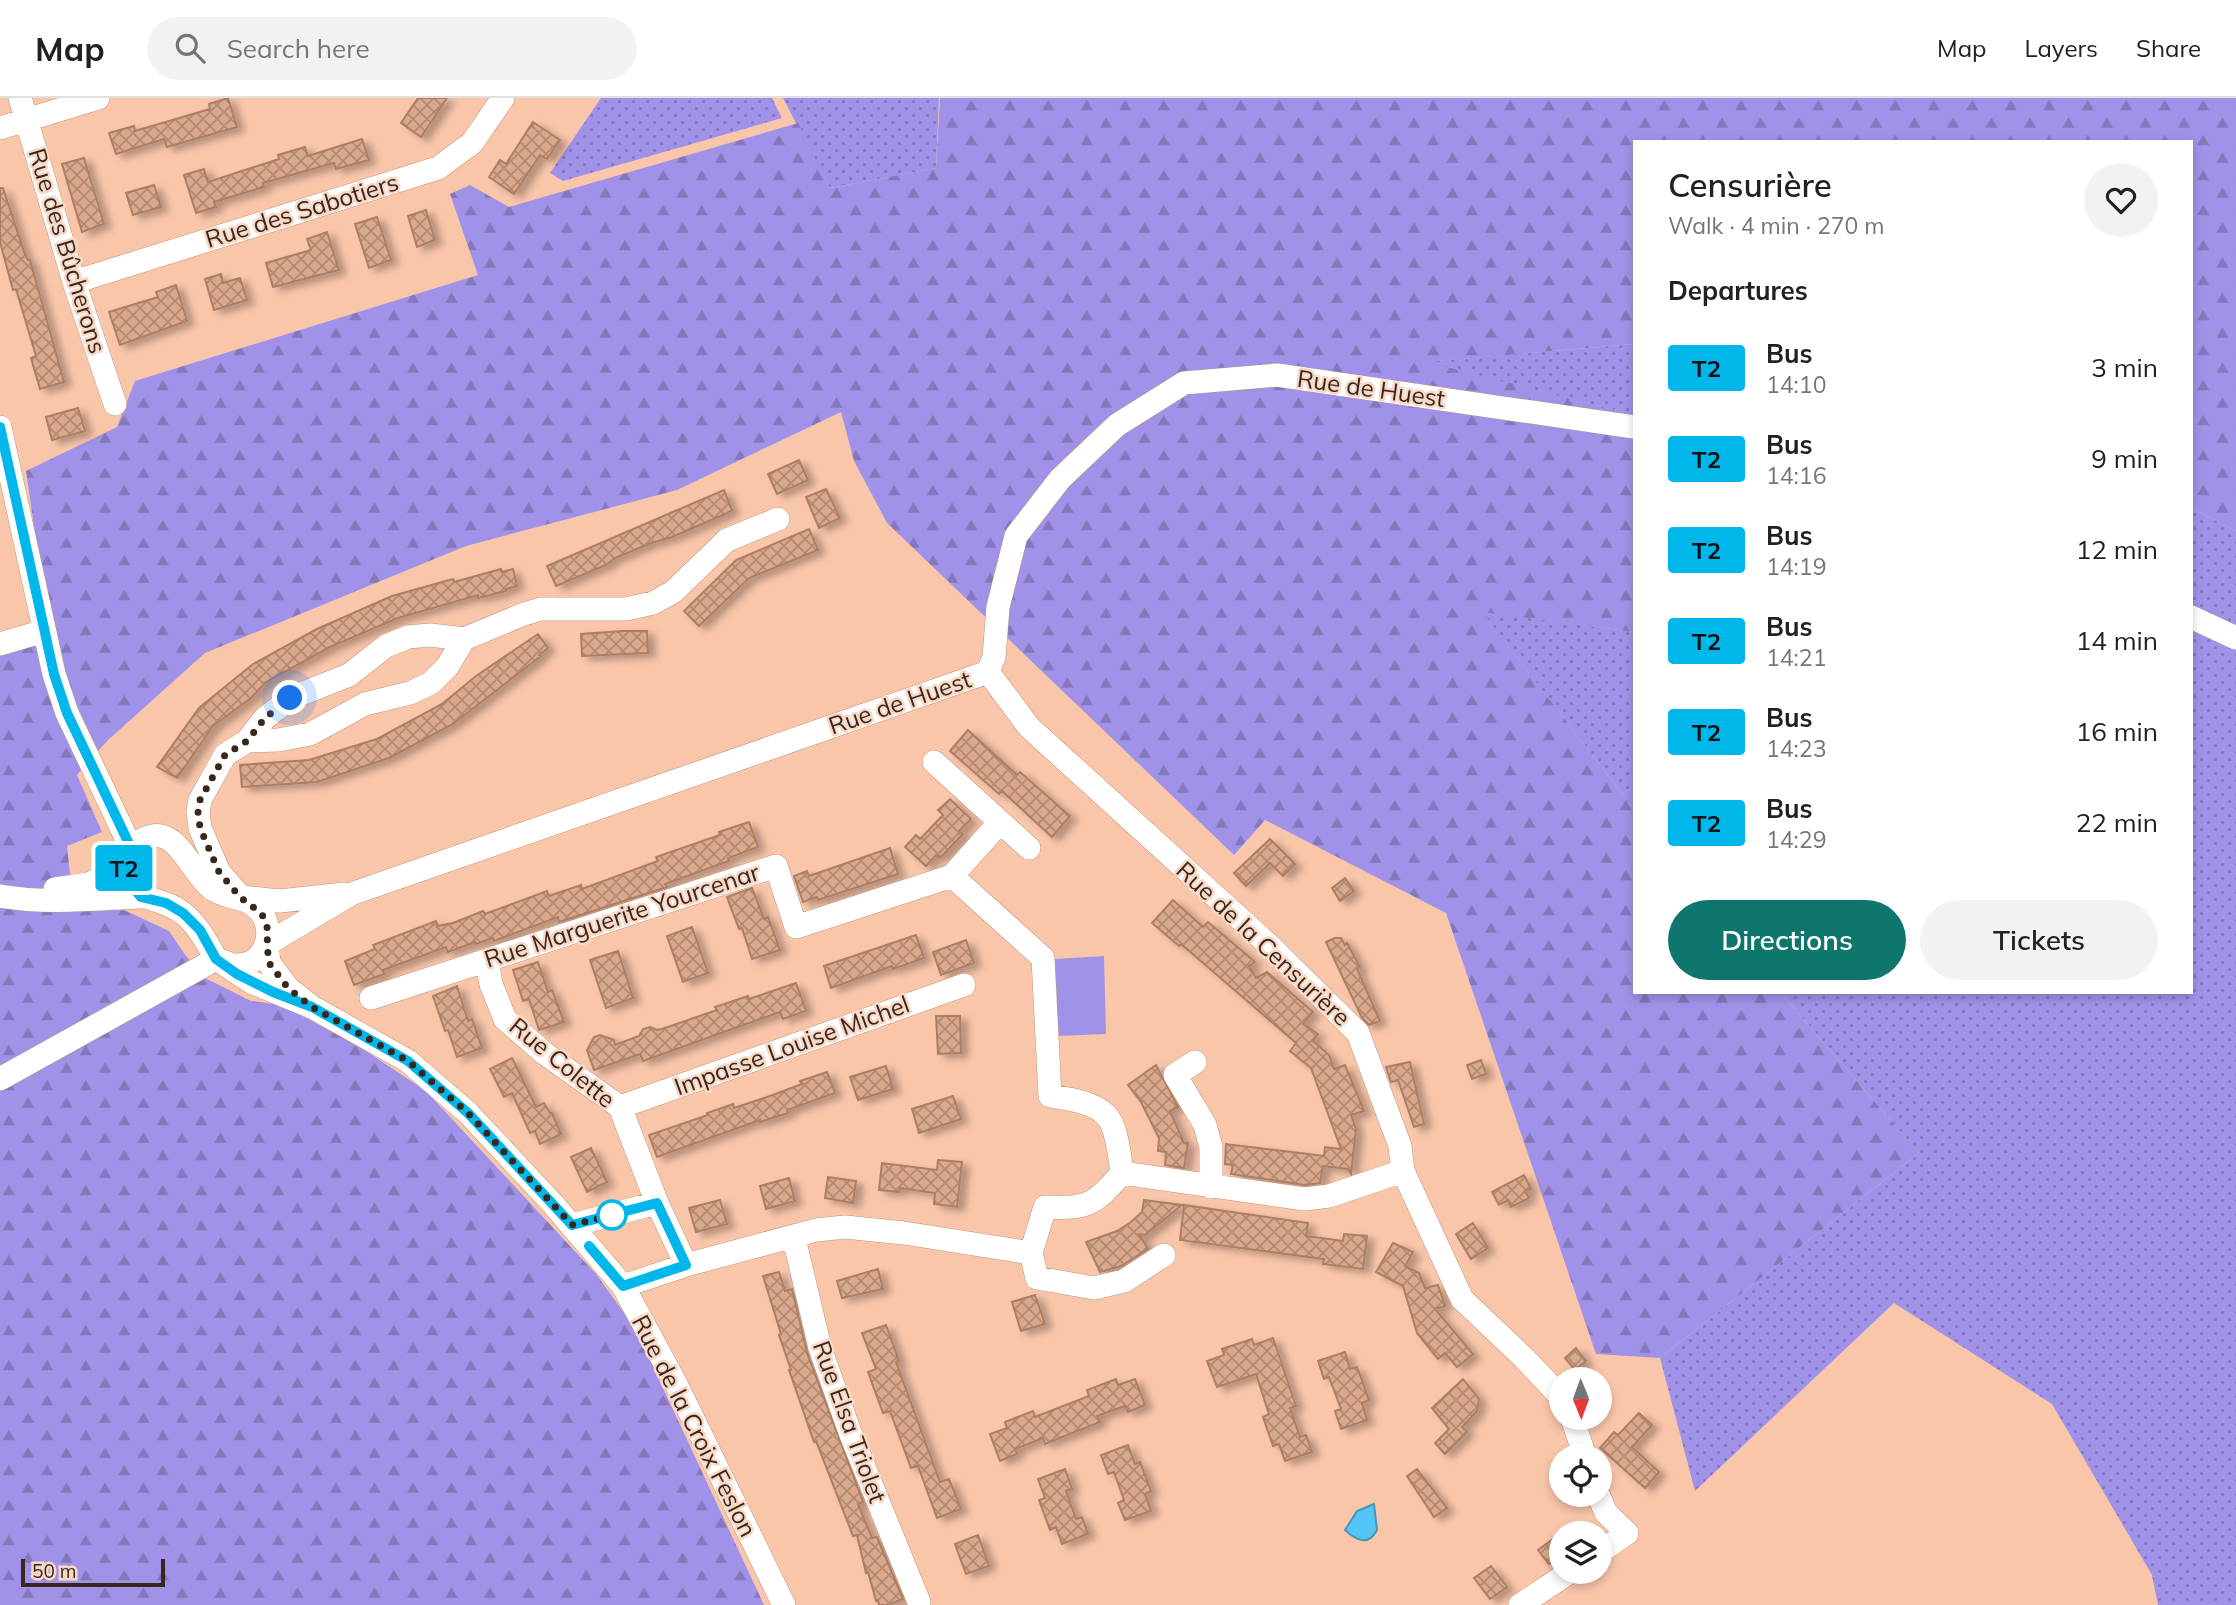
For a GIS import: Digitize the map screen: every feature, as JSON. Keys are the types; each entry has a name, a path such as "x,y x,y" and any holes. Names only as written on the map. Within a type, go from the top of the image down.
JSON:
{"street":[{"path":"0,128 23,109 98,98"},
{"name":"Rue des Sabotiers","path":"74,282 438,168 472,143 503,98"},
{"name":"Rue des Bûcherons","path":"23,109 74,282 115,404"},
{"name":"Rue de Huest","path":"216,959 237,965 260,956 267,944 351,894 988,672 994,657 998,607 1016,536 1060,479 1117,425 1184,383 1277,375 1633,427"},
{"path":"0,427 54,674 67,713 128,857 127,881 141,897"},
{"path":"240,897 219,872 200,828 200,800 225,755 247,741 265,718 290,698 349,675 386,646 408,637 430,635 464,639 541,609 626,609 653,603 673,592 727,540 778,519"},
{"path":"2193,618 2236,638"},
{"path":"0,644 44,631"},
{"path":"247,741 278,740 310,734 365,704 410,693 431,683 447,667 464,639"},
{"name":"Rue de la Censurière","path":"988,672 1029,727 1271,947 1358,1033 1400,1146 1403,1171 1462,1299 1549,1385"},
{"path":"934,762 1029,848"},
{"path":"0,890 62,888 89,884 128,857 143,837 163,836 178,830 198,812"},
{"path":"1000,822 952,876 1043,958 1050,1096 1081,1101 1107,1116 1118,1146 1122,1173"},
{"path":"163,836 178,844 212,888 226,895 240,897"},
{"name":"Rue Marguerite Yourcenar","path":"371,998 776,866 796,927 952,876"},
{"name":"Rue de Huest","path":"240,897 280,901 351,894"},
{"path":"0,896 65,901 141,897 166,903 183,913 200,930 216,959 0,1079"},
{"name":"Rue de la Croix Feslon","path":"240,897 262,914 268,930 269,963 288,988 312,1007"},
{"name":"Rue de la Croix Feslon","path":"216,959 251,982 312,1007 408,1061 468,1113 572,1225 623,1286 675,1382 784,1605"},
{"name":"Rue Colette","path":"488,960 492,984 505,1020 544,1053 620,1107 657,1203 686,1265"},
{"name":"Impasse Louise Michel","path":"620,1107 964,985"},
{"path":"1195,1062 1175,1075 1205,1125 1211,1147 1211,1187"},
{"path":"1122,1173 1305,1199 1329,1196 1403,1171"},
{"path":"1122,1173 1093,1203 1073,1208 1045,1207 1031,1253 1037,1278 1094,1288 1124,1281 1164,1255"},
{"path":"572,1225 657,1203"},
{"path":"623,1286 686,1265 816,1230 845,1227 904,1233 1031,1253"},
{"name":"Rue Elsa Triolet","path":"794,1238 825,1361 850,1435 919,1602"},
{"path":"1603,1507 1606,1513 1627,1533 1612,1544"},
{"path":"1520,1605 1552,1584"}],"green space":[{"path":"601,98 772,98 782,118 563,181 550,173"},
{"path":"783,98 939,98 936,168 830,188"},
{"path":"940,98 2236,98 2236,531 2193,509 2193,140 1633,140 1633,344 1427,362 1633,415 1633,632 1482,612 1633,808 1633,994 1782,994 1919,1153 1660,1358 1596,1354 1446,913 1265,820 1234,855 887,523 854,461 841,412 677,490 466,546 205,653 108,740 77,775 102,832 67,846 74,910 111,904 169,931 186,956 207,979 251,1001 282,1005 360,1047 426,1091 596,1274 635,1328 764,1605 0,1605 0,656 26,636 49,631 26,471 117,427 135,381 478,275 450,194 470,185 509,207 798,123 830,188 936,168"},
{"path":"1633,344 1633,415 1424,362"},
{"path":"2193,509 2236,531 2236,1605 2158,1605 2152,1575 2052,1404 1894,1303 1695,1491 1660,1358 1919,1153 1782,994 2193,994"},
{"path":"1481,611 1633,632 1633,808"},
{"path":"1104,956 1106,1034 1057,1036 1055,959"}],"water":[{"path":"1374,1504 1377,1530 1370,1539 1353,1537 1345,1530 1357,1511"}],"building":[{"path":"228,98 237,127 167,147 164,139 116,154 109,133 134,126 135,131 210,109 209,104"},
{"path":"418,98 447,98 421,137 401,123"},
{"path":"533,122 560,140 547,159 540,155 514,194 489,177 500,160 506,164"},
{"path":"362,139 369,160 336,169 334,163 263,183 264,187 214,202 216,207 196,213 184,175 204,169 208,182 279,159 278,155 305,147 308,156"},
{"path":"84,158 104,224 82,232 62,164"},
{"path":"154,185 161,207 133,215 126,193"},
{"path":"0,188 3,188 24,252 30,260 64,382 40,389 31,358 36,356 0,242"},
{"path":"426,210 435,240 417,247 408,216"},
{"path":"377,217 391,260 369,268 355,224"},
{"path":"327,232 339,270 273,287 266,263 311,250 307,239"},
{"path":"221,274 223,283 240,278 247,300 214,310 205,279"},
{"path":"176,285 187,321 120,345 109,312 158,297 156,292"},
{"path":"78,408 85,431 52,440 46,417"},
{"path":"799,460 808,480 777,494 768,474"},
{"path":"826,489 840,518 819,528 806,497"},
{"path":"724,490 732,510 672,537 615,558 606,565 556,586 547,566"},
{"path":"809,529 818,550 749,578 699,626 684,611 736,560"},
{"path":"501,569 502,572 513,569 517,586 398,618 330,647 266,682 251,698 213,726 177,778 157,767 199,708 253,664 317,629 392,596"},
{"path":"647,631 648,653 582,656 581,634"},
{"path":"538,634 548,648 539,655 541,656 453,724 389,758 317,782 242,787 240,765 309,760 377,739 442,704 476,676"},
{"path":"968,730 1017,775 1020,772 1070,816 1052,837 1002,791 999,794 950,751"},
{"path":"950,799 971,819 959,831 963,834 940,858 936,855 926,866 905,847 916,835 920,839 943,815 938,810"},
{"path":"749,822 758,847 728,858 729,861 665,884 667,887 559,922 558,917 494,941 493,938 476,944 475,942 448,952 446,947 383,970 384,974 354,985 345,961 375,949 373,945 436,921 438,926 453,923 547,891 549,896 581,885 582,889 658,861 656,857"},
{"path":"1270,839 1295,864 1283,876 1270,863 1246,886 1234,873"},
{"path":"890,848 898,874 818,900 817,897 803,902 794,876 807,871 809,876"},
{"path":"1345,878 1354,891 1340,901 1332,888"},
{"path":"752,888 764,919 768,917 780,950 752,959 742,928 739,929 727,897"},
{"path":"1173,900 1203,927 1208,922 1255,962 1249,966 1256,978 1267,972 1313,1012 1303,1024 1318,1034 1313,1041 1329,1055 1334,1069 1345,1065 1364,1111 1351,1115 1356,1129 1351,1174 1348,1169 1323,1166 1320,1183 1305,1185 1231,1174 1233,1165 1225,1164 1226,1144 1324,1156 1325,1147 1341,1149 1311,1068 1290,1051 1296,1043 1181,944 1179,946 1152,923"},
{"path":"692,927 708,973 683,982 667,936"},
{"path":"916,935 924,958 893,969 892,966 831,988 824,966"},
{"path":"1341,938 1345,945 1347,943 1360,967 1357,969 1380,1021 1369,1025 1362,1018 1326,942"},
{"path":"966,940 974,963 941,975 933,952"},
{"path":"618,951 633,998 606,1008 590,960"},
{"path":"538,962 548,992 552,990 564,1022 539,1030 529,999 523,1001 513,970"},
{"path":"796,983 806,1011 783,1019 780,1012 643,1061 640,1054 594,1070 587,1050 594,1037 600,1035 614,1040 615,1045 639,1036 643,1029 662,1029 717,1010 715,1007"},
{"path":"457,986 468,1021 472,1019 482,1048 457,1057 433,996"},
{"path":"936,1016 960,1016 961,1053 938,1054"},
{"path":"512,1058 536,1107 544,1103 552,1113 561,1134 540,1144 535,1131 530,1133 512,1093 504,1097 490,1069"},
{"path":"1481,1060 1486,1074 1472,1079 1467,1065"},
{"path":"1410,1062 1424,1124 1414,1127 1398,1080 1391,1082 1386,1067"},
{"path":"1156,1065 1178,1107 1170,1111 1184,1143 1188,1143 1184,1168 1165,1165 1166,1152 1158,1151 1159,1138 1141,1102 1128,1085"},
{"path":"886,1066 893,1089 858,1100 850,1077"},
{"path":"827,1072 835,1093 787,1110 788,1113 760,1120 657,1157 649,1135 733,1104 734,1108 770,1096 802,1084 800,1081"},
{"path":"953,1096 961,1119 919,1133 912,1109"},
{"path":"591,1148 607,1182 587,1192 571,1157"},
{"path":"938,1160 962,1162 957,1207 934,1204 935,1193 900,1188 899,1192 879,1190 882,1163 937,1170"},
{"path":"1524,1175 1531,1189 1525,1191 1529,1198 1511,1207 1508,1200 1499,1205 1492,1192"},
{"path":"828,1177 856,1181 853,1203 825,1198"},
{"path":"789,1178 795,1201 766,1209 760,1186"},
{"path":"720,1200 727,1224 696,1232 689,1208"},
{"path":"1144,1200 1182,1205 1145,1235 1139,1234 1148,1249 1121,1266 1100,1272 1086,1242 1117,1231 1131,1222 1142,1212"},
{"path":"1184,1205 1308,1223 1306,1236 1343,1241 1344,1234 1367,1236 1363,1269 1323,1264 1324,1259 1180,1240"},
{"path":"1473,1223 1488,1248 1471,1259 1456,1234"},
{"path":"1393,1243 1413,1252 1405,1266 1419,1273 1425,1288 1438,1285 1445,1306 1435,1309 1473,1354 1457,1367 1445,1353 1438,1359 1417,1333 1403,1286 1376,1272"},
{"path":"878,1269 883,1289 842,1298 837,1281"},
{"path":"779,1272 785,1291 792,1289 807,1353 863,1502 858,1504 872,1538 877,1537 903,1599 887,1605 879,1605 878,1600 876,1601 857,1535 853,1536 816,1441 814,1442 789,1370 763,1276"},
{"path":"1035,1295 1045,1324 1021,1331 1012,1302"},
{"path":"886,1325 899,1361 896,1362 940,1482 949,1479 961,1509 937,1518 918,1466 911,1468 890,1411 883,1413 868,1372 876,1369 862,1333"},
{"path":"1273,1338 1296,1406 1290,1408 1300,1437 1306,1435 1312,1452 1285,1461 1279,1444 1273,1446 1263,1417 1269,1414 1256,1374 1217,1387 1207,1361 1224,1355 1222,1349 1252,1339 1254,1345"},
{"path":"1576,1348 1586,1361 1579,1367 1572,1367 1565,1358"},
{"path":"1345,1352 1350,1369 1357,1367 1369,1400 1362,1403 1367,1420 1341,1429 1335,1411 1341,1409 1329,1377 1324,1379 1318,1361"},
{"path":"1116,1379 1118,1385 1135,1379 1145,1405 1128,1412 1125,1406 1097,1416 1100,1422 1045,1444 1043,1438 1015,1449 1017,1454 1000,1461 990,1434 1007,1428 1005,1422 1033,1411 1035,1417 1089,1396 1087,1390"},
{"path":"1463,1379 1479,1399 1477,1411 1462,1427 1467,1432 1445,1454 1435,1443 1449,1429 1432,1408"},
{"path":"1639,1413 1652,1425 1632,1447 1659,1472 1645,1488 1612,1459 1612,1444 1604,1444 1614,1432 1618,1435"},
{"path":"1128,1445 1135,1464 1140,1462 1151,1491 1145,1494 1151,1511 1125,1520 1118,1503 1124,1500 1114,1472 1108,1474 1101,1455"},
{"path":"1065,1469 1072,1489 1066,1491 1076,1519 1082,1517 1088,1534 1062,1544 1056,1527 1050,1530 1039,1500 1045,1498 1038,1479"},
{"path":"1417,1469 1447,1508 1434,1517 1407,1476"},
{"path":"978,1535 989,1566 966,1574 955,1544"},
{"path":"1549,1542 1549,1564 1538,1550"},
{"path":"1491,1566 1507,1587 1490,1599 1474,1578"}],"bus line":[{"name":"T2","path":"0,427 54,674 67,713 131,848 124,866 127,881 141,897 166,903 183,913 200,930 216,959 237,974 312,1007 408,1061 468,1113 572,1225 657,1203 686,1265 623,1286 589,1246"}],"route":[{"path":"290,698 265,718 247,741 225,755 200,800 198,812 200,828 219,872 240,897 262,914 268,930 269,963 288,988 312,1007 408,1061 468,1113 572,1225 612,1215"}]}
